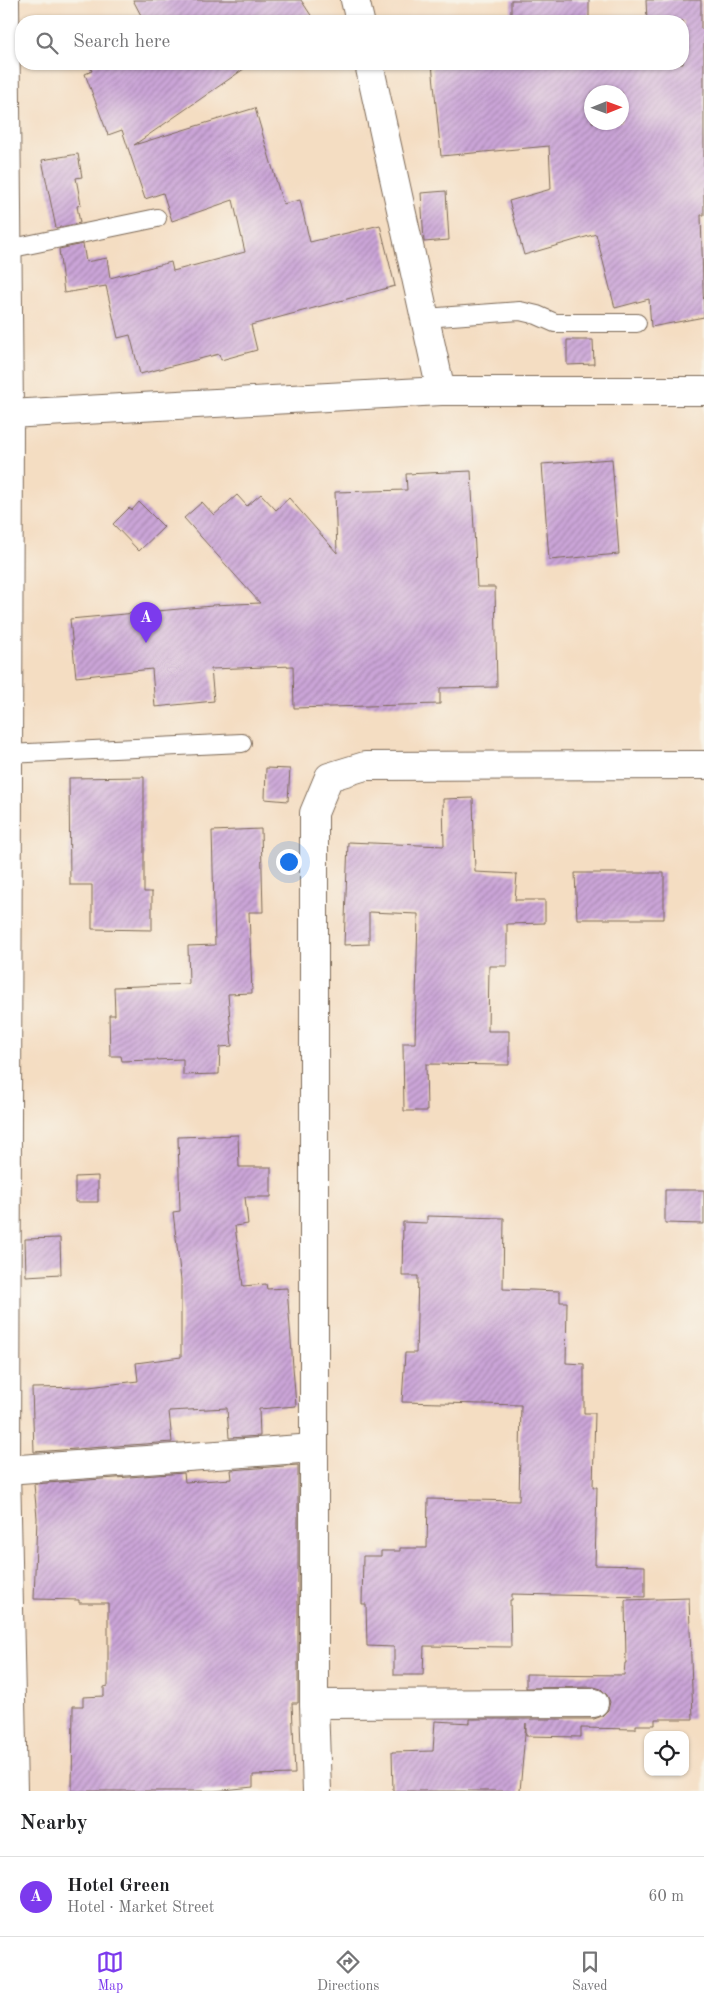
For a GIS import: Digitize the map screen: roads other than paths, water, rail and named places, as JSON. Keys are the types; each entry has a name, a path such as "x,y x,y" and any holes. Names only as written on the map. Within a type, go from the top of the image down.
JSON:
{"street":[{"path":"5,0 9,414 6,1470 13,1791"},
{"path":"355,0 359,15"},
{"path":"370,70 441,391"},
{"path":"9,414 441,391 704,391"},
{"path":"317,1791 314,1704 314,813 329,777 365,766 704,765"},
{"path":"6,1470 314,1448"},
{"path":"314,1704 594,1703"}],"lane":[{"path":"8,249 157,218"},
{"path":"426,318 520,311 537,315 554,323 637,323"},
{"path":"8,754 242,743"}],"place":[{"name":"Hotel Green","path":"146,643"}]}
